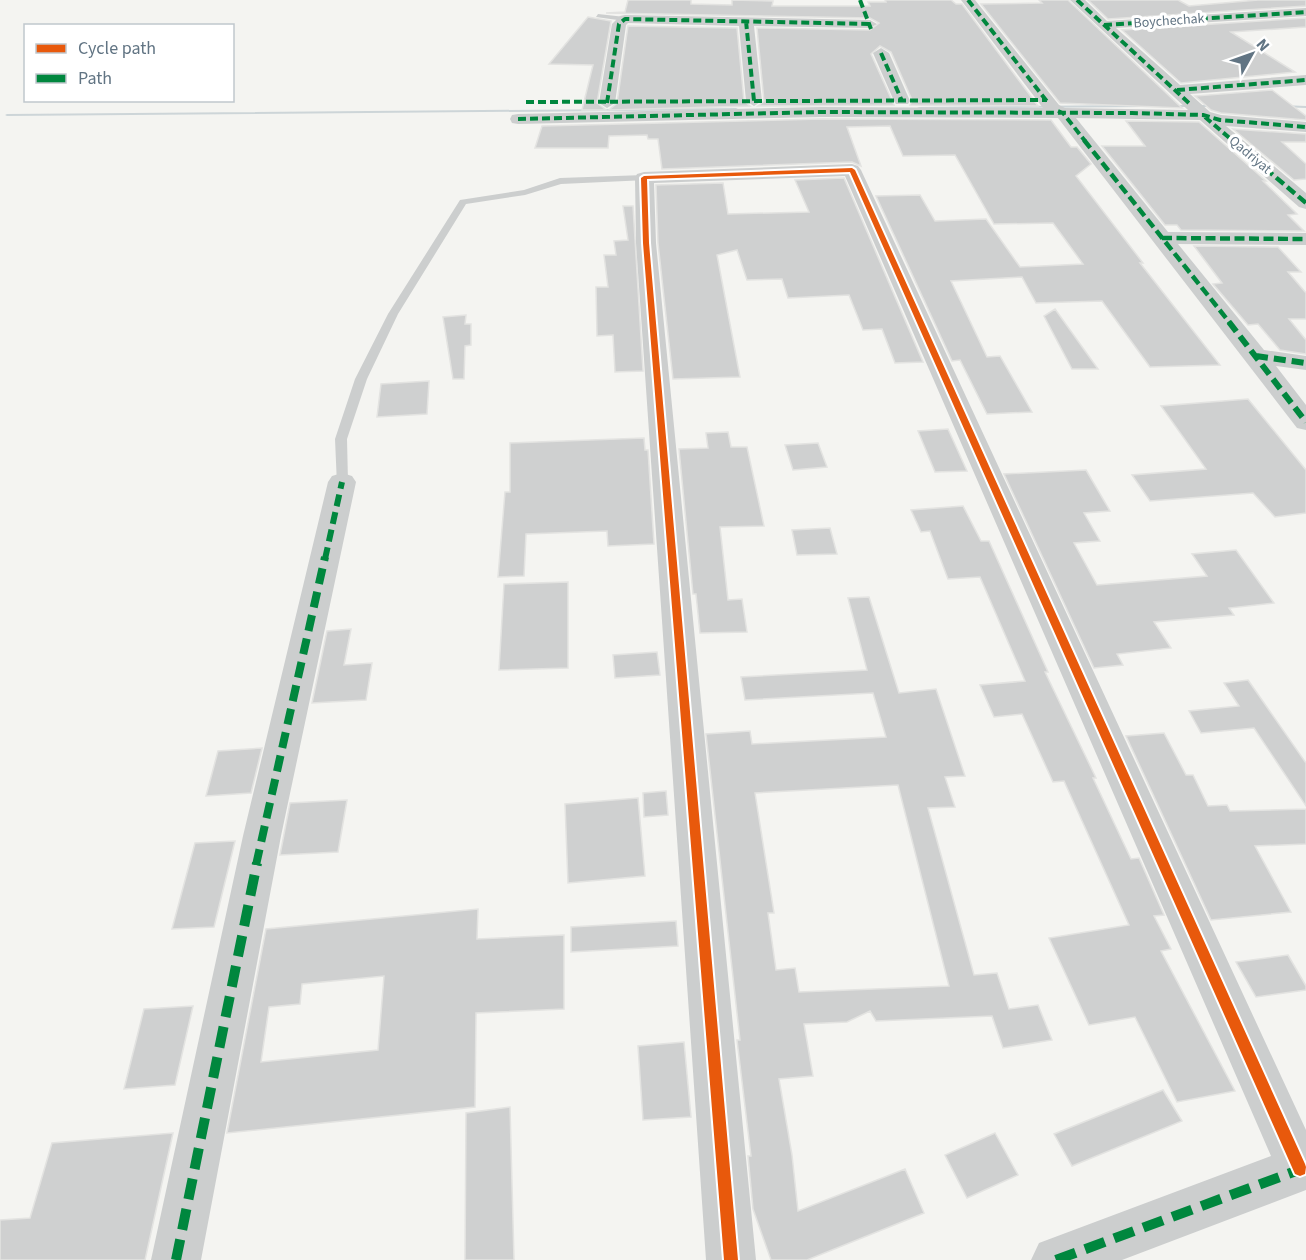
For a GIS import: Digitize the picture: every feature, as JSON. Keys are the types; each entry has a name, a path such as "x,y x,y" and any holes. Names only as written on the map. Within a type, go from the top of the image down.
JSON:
{"street":[{"path":"607,103 619,24 626,19 871,26 860,0"},
{"path":"968,0 1162,238 1306,422"},
{"name":"Qadriyat","path":"1077,0 1196,109 1306,203"},
{"name":"Boychechak","path":"1104,25 1306,12"},
{"path":"746,21 754,101"},
{"path":"881,53 902,100"},
{"path":"1177,90 1306,80"},
{"path":"526,102 902,100 1053,107 1196,109 1221,120 1306,127"},
{"path":"518,119 1053,107"},
{"path":"731,1260 646,243 644,178 852,170 1303,1168 1056,1260"},
{"path":"1162,238 1306,238"},
{"path":"1256,356 1306,363"},
{"path":"176,1260 262,836 342,482"}],"lane":[{"path":"598,16 626,19"},
{"path":"342,482 341,439 361,379 393,314 463,202 525,192 560,181 644,178"}],"building":[{"path":"628,0 691,0 691,4 732,5 732,0 773,1 772,6 870,6 868,2 886,2 885,0 951,0 956,4 962,4 1038,106 910,105 912,100 891,52 880,46 871,54 894,105 758,106 764,101 757,28 870,30 879,23 870,18 606,13 625,12"},
{"path":"1039,0 1068,0 1182,108 1060,103 981,4 1042,3"},
{"path":"1088,0 1178,0 1189,6 1258,0 1306,0 1306,6 1108,19"},
{"path":"588,17 611,21 597,103 606,110 582,110 593,65 549,64"},
{"path":"1306,18 1306,27 1231,32 1295,72 1181,83 1122,30"},
{"path":"628,26 737,28 744,101 750,106 609,110 617,103"},
{"path":"1272,90 1306,116 1306,120 1221,113 1211,110 1195,96"},
{"path":"821,119 1051,120 1071,147 1077,147 1091,164 1076,176 1143,263 1140,263 1220,365 1150,367 1102,301 1036,303 1022,277 951,281 987,357 1000,356 1032,412 987,414 960,360 952,361 876,196 920,195 935,221 986,219 1020,267 1083,264 1053,223 994,224 955,155 903,156 890,126 847,127 861,166 852,162 662,169 658,139 648,139 647,135 609,136 608,148 535,148 542,126"},
{"path":"1126,121 1199,122 1266,181 1263,181 1297,214 1288,215 1304,231 1181,230 1177,225 1165,225 1102,146 1145,146"},
{"path":"1233,129 1306,134 1306,142 1282,142 1306,164 1306,179 1294,180"},
{"path":"844,178 923,362 895,363 882,329 863,330 849,295 788,298 782,279 747,280 737,250 717,255 740,377 673,379 658,243 656,185 723,183 728,214 809,212 795,180"},
{"path":"623,206 633,206 643,371 615,372 613,335 597,336 596,287 608,287 604,255 616,255 614,241 628,240"},
{"path":"1194,246 1278,247 1301,272 1288,272 1306,293 1306,319 1289,319 1306,340 1306,354 1280,350 1258,324 1248,325 1213,284 1222,283"},
{"path":"1055,309 1098,369 1072,369 1044,316"},
{"path":"466,315 465,324 471,324 471,345 465,346 464,379 453,379 443,317"},
{"path":"429,381 427,414 377,417 381,384"},
{"path":"1248,399 1306,470 1306,513 1275,517 1253,493 1150,501 1132,475 1206,469 1161,406"},
{"path":"948,429 967,471 935,472 918,431"},
{"path":"728,432 731,447 747,447 764,526 720,527 728,600 742,599 747,632 700,633 696,594 693,594 679,449 708,448 706,433"},
{"path":"644,438 645,450 648,450 654,544 608,546 607,531 526,534 524,576 498,577 505,492 510,492 510,443"},
{"path":"818,443 827,467 793,470 785,445"},
{"path":"1086,470 1110,511 1084,513 1100,541 1074,543 1097,585 1207,576 1192,554 1236,550 1274,603 1229,608 1234,615 1154,622 1171,648 1117,654 1123,665 1094,668 1004,474"},
{"path":"963,506 981,541 989,541 1048,672 1045,672 1096,778 1093,778 1131,859 1139,858 1164,915 1154,916 1171,949 1161,951 1235,1091 1177,1102 1135,1017 1089,1025 1049,938 1129,925 1064,781 1053,782 1022,714 994,717 980,685 1025,681 980,577 948,579 930,531 921,532 911,510"},
{"path":"830,528 837,554 797,555 792,530"},
{"path":"568,582 568,668 499,670 504,584"},
{"path":"869,597 899,693 936,689 965,776 945,777 955,807 928,808 974,975 997,973 1009,1009 1038,1005 1052,1040 1003,1048 992,1016 876,1021 870,1011 847,1022 804,1024 813,1076 779,1079 792,1155 798,1211 905,1169 924,1213 807,1260 771,1260 753,1209 748,1156 751,1156 737,1040 740,1040 706,734 750,731 752,744 886,737 873,693 745,700 741,677 867,670 848,598","holes":["898,785 949,986 799,992 795,968 776,970 768,913 774,913 755,793"]},
{"path":"351,629 344,665 372,663 366,700 312,703 327,631"},
{"path":"657,652 660,675 615,678 613,655"},
{"path":"1248,680 1306,763 1306,806 1254,728 1201,733 1189,711 1239,706 1224,683"},
{"path":"1164,733 1186,775 1193,775 1208,806 1227,805 1230,811 1306,809 1306,844 1255,846 1291,912 1211,920 1126,736"},
{"path":"262,748 251,793 206,796 218,751"},
{"path":"666,791 668,815 644,817 643,793"},
{"path":"638,798 645,876 568,883 565,804"},
{"path":"347,800 338,852 280,855 290,803"},
{"path":"235,841 214,927 172,929 195,843"},
{"path":"478,909 477,939 564,935 564,1009 476,1013 475,1107 227,1133 266,929","holes":["384,976 378,1050 261,1062 269,1007 300,1004 302,984"]},
{"path":"676,921 678,946 571,952 571,927"},
{"path":"1288,955 1306,986 1306,990 1256,997 1236,962"},
{"path":"193,1006 175,1085 124,1089 144,1009"},
{"path":"684,1042 691,1117 643,1120 638,1046"},
{"path":"1163,1090 1182,1121 1072,1166 1054,1134"},
{"path":"510,1107 514,1260 465,1260 466,1113"},
{"path":"173,1133 145,1260 0,1260 0,1220 30,1218 52,1143"},
{"path":"995,1133 1018,1175 967,1198 945,1155"}],"waterway":[{"path":"919,108 1138,106"},
{"path":"1168,106 1216,106"},
{"path":"1282,106 1306,107"},
{"path":"7,115 736,109"}],"marked path":[{"path":"860,0 871,29"},
{"path":"968,0 1049,104"},
{"path":"1077,0 1190,104"},
{"path":"1104,25 1306,12"},
{"path":"607,103 619,24 625,19 870,24"},
{"path":"746,21 754,101"},
{"path":"881,53 902,101"},
{"path":"1177,90 1306,80"},
{"path":"526,102 1047,100"},
{"path":"1058,111 1063,113 1306,422"},
{"path":"518,119 821,112 1132,113 1203,115 1220,120 1306,127"},
{"path":"1205,117 1306,203"},
{"path":"1162,238 1306,239"},
{"path":"1256,356 1306,363"},
{"path":"176,1260 262,836 342,482"},
{"path":"1056,1260 1304,1168"}],"cycle path":[{"path":"731,1260 646,243 644,178 852,170 1300,1169"}]}
